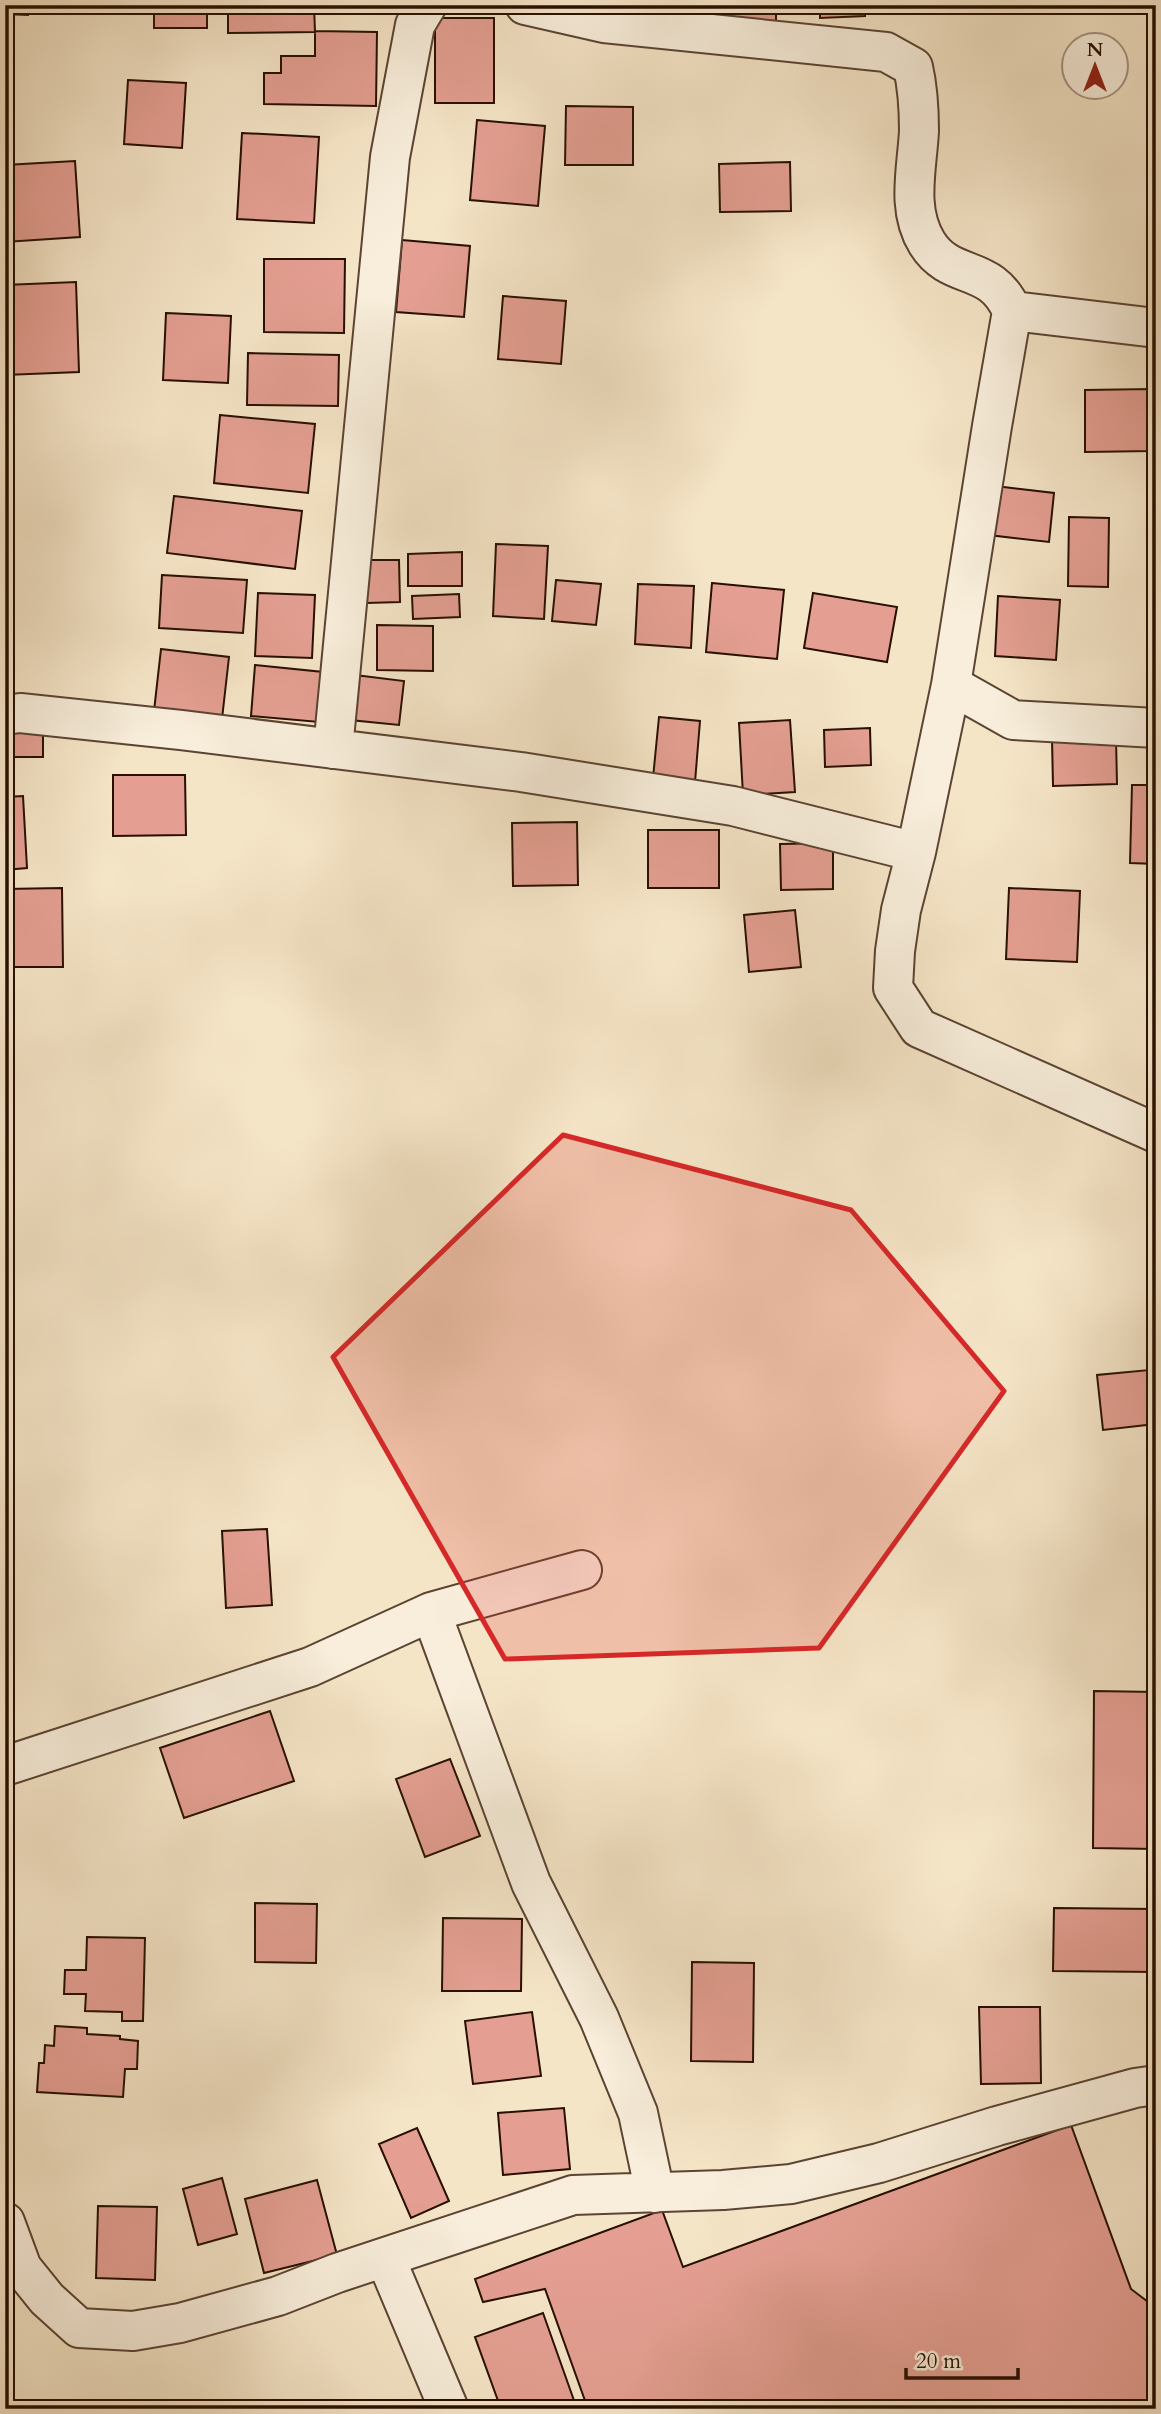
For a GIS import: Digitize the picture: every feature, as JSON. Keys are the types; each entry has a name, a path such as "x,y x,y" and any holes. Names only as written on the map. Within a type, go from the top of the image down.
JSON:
{"street":[{"path":"333,749 390,157 415,25 427,5"},
{"path":"525,5 604,23 886,52 912,67 919,91 919,132 913,207 927,243 950,266 985,277 1005,294 1012,311 951,685 901,910 893,988 919,1028 1156,1133"},
{"path":"1012,311 1156,328"},
{"path":"951,685 1013,720 1156,727"},
{"path":"5,715 20,713 181,730 522,772 733,806 916,852"},
{"path":"5,1766 310,1667 431,1612 582,1570"},
{"path":"431,1612 531,1883 599,2018 638,2113 655,2193"},
{"path":"5,2222 14,2268 79,2328 134,2331 180,2323 278,2296 385,2257 573,2196 791,2184 879,2163 997,2126 1135,2088 1156,2085"},
{"path":"385,2257 449,2409"}],"highlighted area":[{"path":"563,1135 851,1210 1004,1391 819,1648 505,1659 333,1357"}],"building":[{"path":"5,5 29,5 28,15 5,14"},
{"path":"154,5 207,5 207,28 154,28"},
{"path":"228,5 314,5 315,32 228,33"},
{"path":"722,5 776,5 776,22 723,23"},
{"path":"820,5 865,5 865,16 820,18"},
{"path":"435,18 494,18 494,103 435,103"},
{"path":"315,31 377,32 376,106 264,104 264,73 281,73 281,56 315,56"},
{"path":"1156,66 1156,116 1148,115"},
{"path":"128,80 186,83 182,148 124,144"},
{"path":"566,106 633,107 633,165 565,165"},
{"path":"477,120 545,126 538,206 470,200"},
{"path":"242,133 319,137 314,223 237,219"},
{"path":"75,161 80,237 5,242 5,165"},
{"path":"790,162 791,211 720,212 719,164"},
{"path":"402,240 470,246 464,317 396,312"},
{"path":"264,259 345,259 344,333 264,332"},
{"path":"76,282 79,372 5,375 5,285"},
{"path":"503,296 566,301 561,364 498,359"},
{"path":"166,313 231,316 228,383 163,380"},
{"path":"248,353 339,355 338,406 247,405"},
{"path":"1151,389 1152,451 1085,452 1085,390"},
{"path":"220,415 315,424 308,493 214,483"},
{"path":"995,486 1054,493 1049,542 989,535"},
{"path":"174,496 302,511 295,569 167,553"},
{"path":"1069,517 1109,518 1108,587 1068,586"},
{"path":"496,544 548,546 544,619 493,616"},
{"path":"462,552 462,586 408,586 408,554"},
{"path":"366,560 399,560 400,602 367,603"},
{"path":"162,575 247,580 243,633 159,628"},
{"path":"556,580 601,584 596,625 552,621"},
{"path":"712,583 784,590 777,659 706,652"},
{"path":"638,584 694,586 691,648 635,644"},
{"path":"258,593 315,595 312,658 255,656"},
{"path":"813,593 897,607 887,662 804,648"},
{"path":"459,594 460,617 413,619 412,596"},
{"path":"998,596 1060,600 1056,660 995,656"},
{"path":"377,625 433,626 433,671 377,670"},
{"path":"161,649 229,657 222,719 154,711"},
{"path":"255,665 323,672 319,722 251,716"},
{"path":"355,675 404,681 399,725 350,720"},
{"path":"659,717 700,721 695,782 653,778"},
{"path":"790,720 795,792 743,795 739,723"},
{"path":"5,726 43,726 43,757 5,757"},
{"path":"870,728 871,765 825,767 824,730"},
{"path":"1116,738 1117,784 1053,786 1052,739"},
{"path":"113,775 185,775 186,835 113,836"},
{"path":"1132,785 1156,785 1156,864 1130,863"},
{"path":"23,796 27,868 5,870 5,797"},
{"path":"577,822 578,885 513,886 512,823"},
{"path":"648,830 719,830 719,888 648,888"},
{"path":"833,843 833,889 781,890 780,844"},
{"path":"62,888 63,967 5,967 5,889"},
{"path":"1009,888 1080,891 1077,962 1006,959"},
{"path":"795,910 801,967 749,972 744,915"},
{"path":"1149,1370 1155,1424 1103,1430 1097,1375"},
{"path":"267,1529 272,1605 226,1608 222,1531"},
{"path":"1094,1691 1156,1692 1156,1849 1093,1848"},
{"path":"270,1711 294,1781 184,1818 160,1748"},
{"path":"450,1759 480,1836 425,1857 396,1779"},
{"path":"255,1903 317,1904 316,1963 255,1962"},
{"path":"1054,1908 1156,1909 1156,1972 1053,1971"},
{"path":"443,1918 522,1919 521,1991 442,1991"},
{"path":"87,1937 145,1938 143,2021 122,2021 122,2012 85,2011 86,1994 64,1994 65,1970 86,1970"},
{"path":"692,1962 754,1963 753,2062 691,2061"},
{"path":"979,2007 1040,2007 1041,2083 981,2084"},
{"path":"532,2012 541,2076 473,2084 465,2021"},
{"path":"55,2026 87,2028 87,2034 120,2036 120,2039 138,2041 137,2069 125,2069 123,2097 37,2092 39,2063 44,2063 45,2045 54,2046"},
{"path":"564,2108 570,2169 503,2175 498,2113"},
{"path":"1071,2125 1131,2289 1156,2308 1156,2409 588,2409 545,2289 483,2302 475,2279 662,2210 683,2267"},
{"path":"417,2128 449,2201 411,2218 379,2144"},
{"path":"222,2178 237,2234 198,2245 183,2189"},
{"path":"317,2180 337,2255 264,2273 245,2199"},
{"path":"98,2206 157,2207 155,2280 96,2278"},
{"path":"543,2313 577,2409 501,2409 475,2337"}]}
